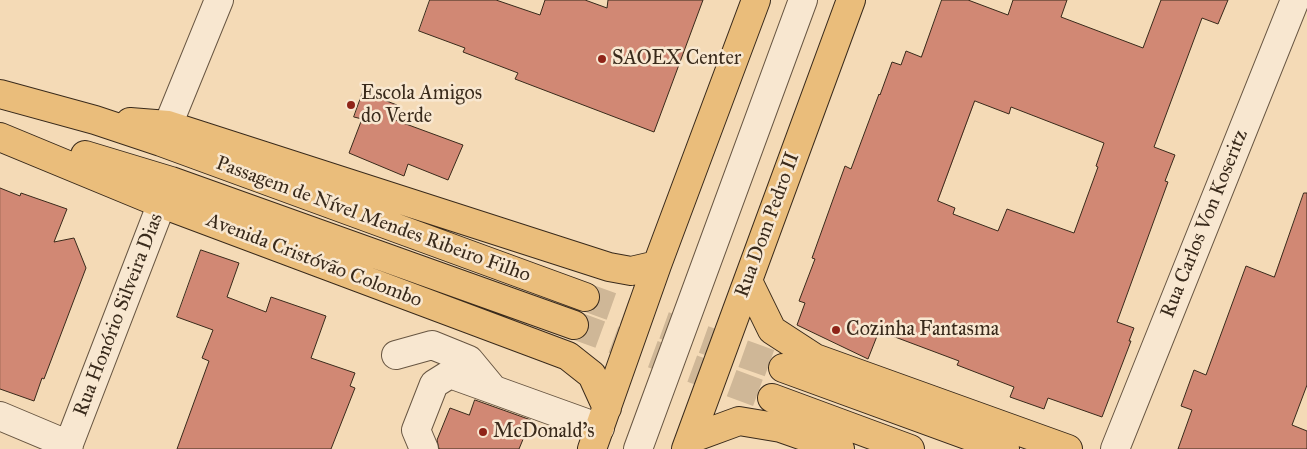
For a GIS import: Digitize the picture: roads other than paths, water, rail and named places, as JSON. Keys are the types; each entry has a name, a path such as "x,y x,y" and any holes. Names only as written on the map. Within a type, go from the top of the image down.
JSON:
{"main road":[{"path":"600,428 657,265 756,0"},
{"name":"Rua Dom Pedro II","path":"688,444 851,0"},
{"path":"0,94 95,120 164,133 608,267 631,271 657,265"},
{"name":"Avenida Cristóvão Colombo","path":"0,130 166,192 568,356 592,375 600,428"},
{"name":"Passagem de Nível Mendes Ribeiro Filho","path":"164,133 586,297"},
{"name":"Avenida Cristóvão Colombo","path":"0,137 166,192"},
{"name":"Passagem de Nível Mendes Ribeiro Filho","path":"166,192 574,325"},
{"path":"748,282 772,330 814,358 1068,449"},
{"path":"784,368 1005,449"},
{"path":"772,398 910,449"},
{"path":"688,444 739,421 781,428 840,449"}],"street":[{"path":"164,133 219,0"},
{"path":"638,449 803,0"},
{"name":"Rua Carlos Von Koseritz","path":"1115,449 1295,0"},
{"name":"Rua Honório Silveira Dias","path":"68,447 166,192"},
{"path":"396,354 432,345 469,360 494,390"},
{"path":"424,449 416,430 434,384 450,374 600,428"},
{"path":"0,416 68,447"}],"tunnel":[{"path":"585,297 783,368"},
{"path":"574,325 772,398"}],"place":[{"name":"SAOEX Center","path":"602,59"},
{"name":"Escola Amigos do Verde","path":"351,105"},
{"name":"Cozinha Fantasma","path":"836,330"},
{"name":"McDonald's","path":"483,432"}]}
